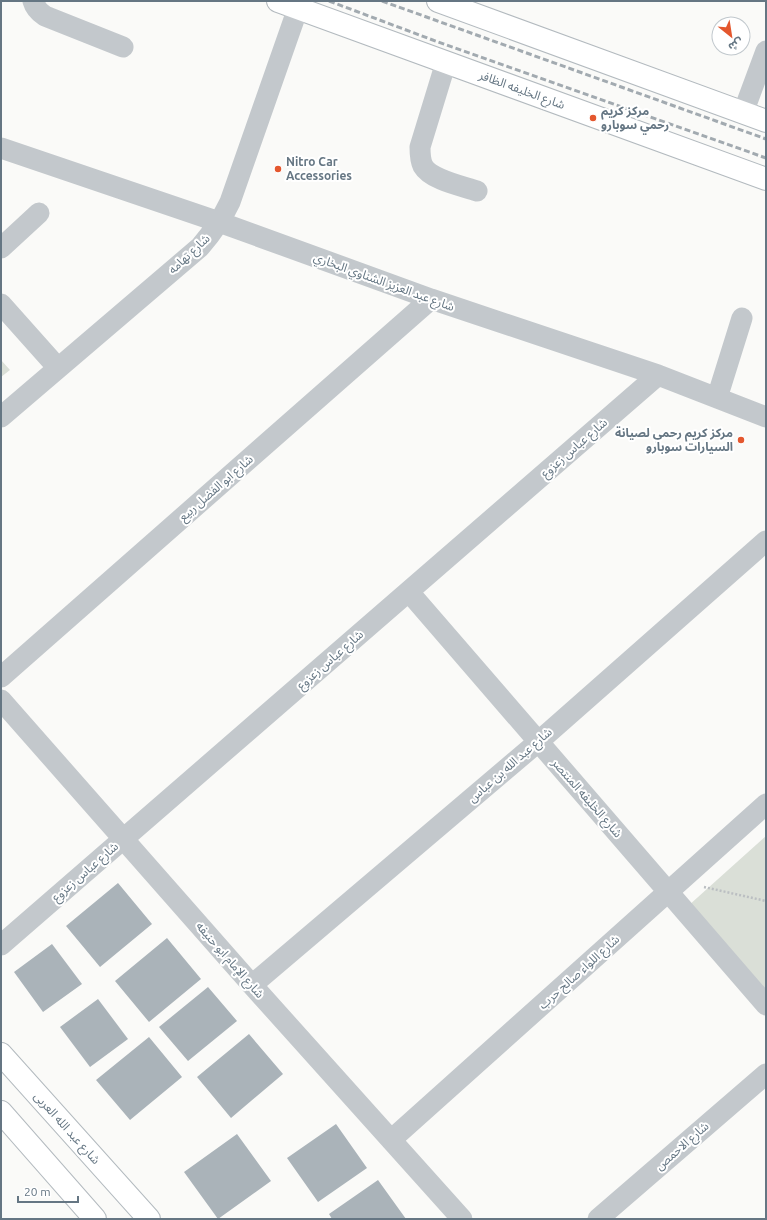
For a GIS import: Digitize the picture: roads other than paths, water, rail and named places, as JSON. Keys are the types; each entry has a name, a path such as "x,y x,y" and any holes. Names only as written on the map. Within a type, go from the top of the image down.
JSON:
{"street":[{"path":"33,1 39,12 45,16 123,47"},
{"name":"شارع الخليفه الظافر","path":"278,1 766,179"},
{"path":"438,1 766,121"},
{"name":"شارع تهامه","path":"1,417 200,247 219,222 230,202 298,8"},
{"path":"743,112 766,51"},
{"path":"446,62 420,147 420,156 423,166 429,173 437,178 477,191"},
{"name":"شارع عبد العزيز الشناوي البخاري","path":"1,148 219,222 430,299 658,375 766,417"},
{"path":"1,248 39,213"},
{"name":"شارع ابو الفضل ربيع","path":"1,677 430,299"},
{"path":"1,304 58,368"},
{"path":"717,398 742,318"},
{"name":"شارع عباس زعزوع","path":"1,945 658,375"},
{"name":"شارع عبد الله بن عباس","path":"252,985 538,742 766,541"},
{"name":"شارع الخليفه المنتصر","path":"409,592 538,742 674,887 766,1005"},
{"name":"شارع الإمام ابو حنيفه","path":"1,700 252,985 462,1219"},
{"name":"شارع اللواء صالح حرب","path":"391,1140 766,804"},
{"name":"شارع عبد الله العربى","path":"1,1054 149,1219"},
{"name":"شارع الاحمص","path":"598,1219 766,1074"},
{"path":"1,1112 94,1219"}],"railway":[{"path":"329,1 438,42 766,158"},
{"path":"382,1 766,139"}],"place":[{"name":"مركز كريم رحمي سوبارو","path":"593,118"},
{"name":"Nitro Car Accessories","path":"278,169"},
{"name":"مركز كريم رحمي لصيانة السيارات سوبارو","path":"741,440"}]}
